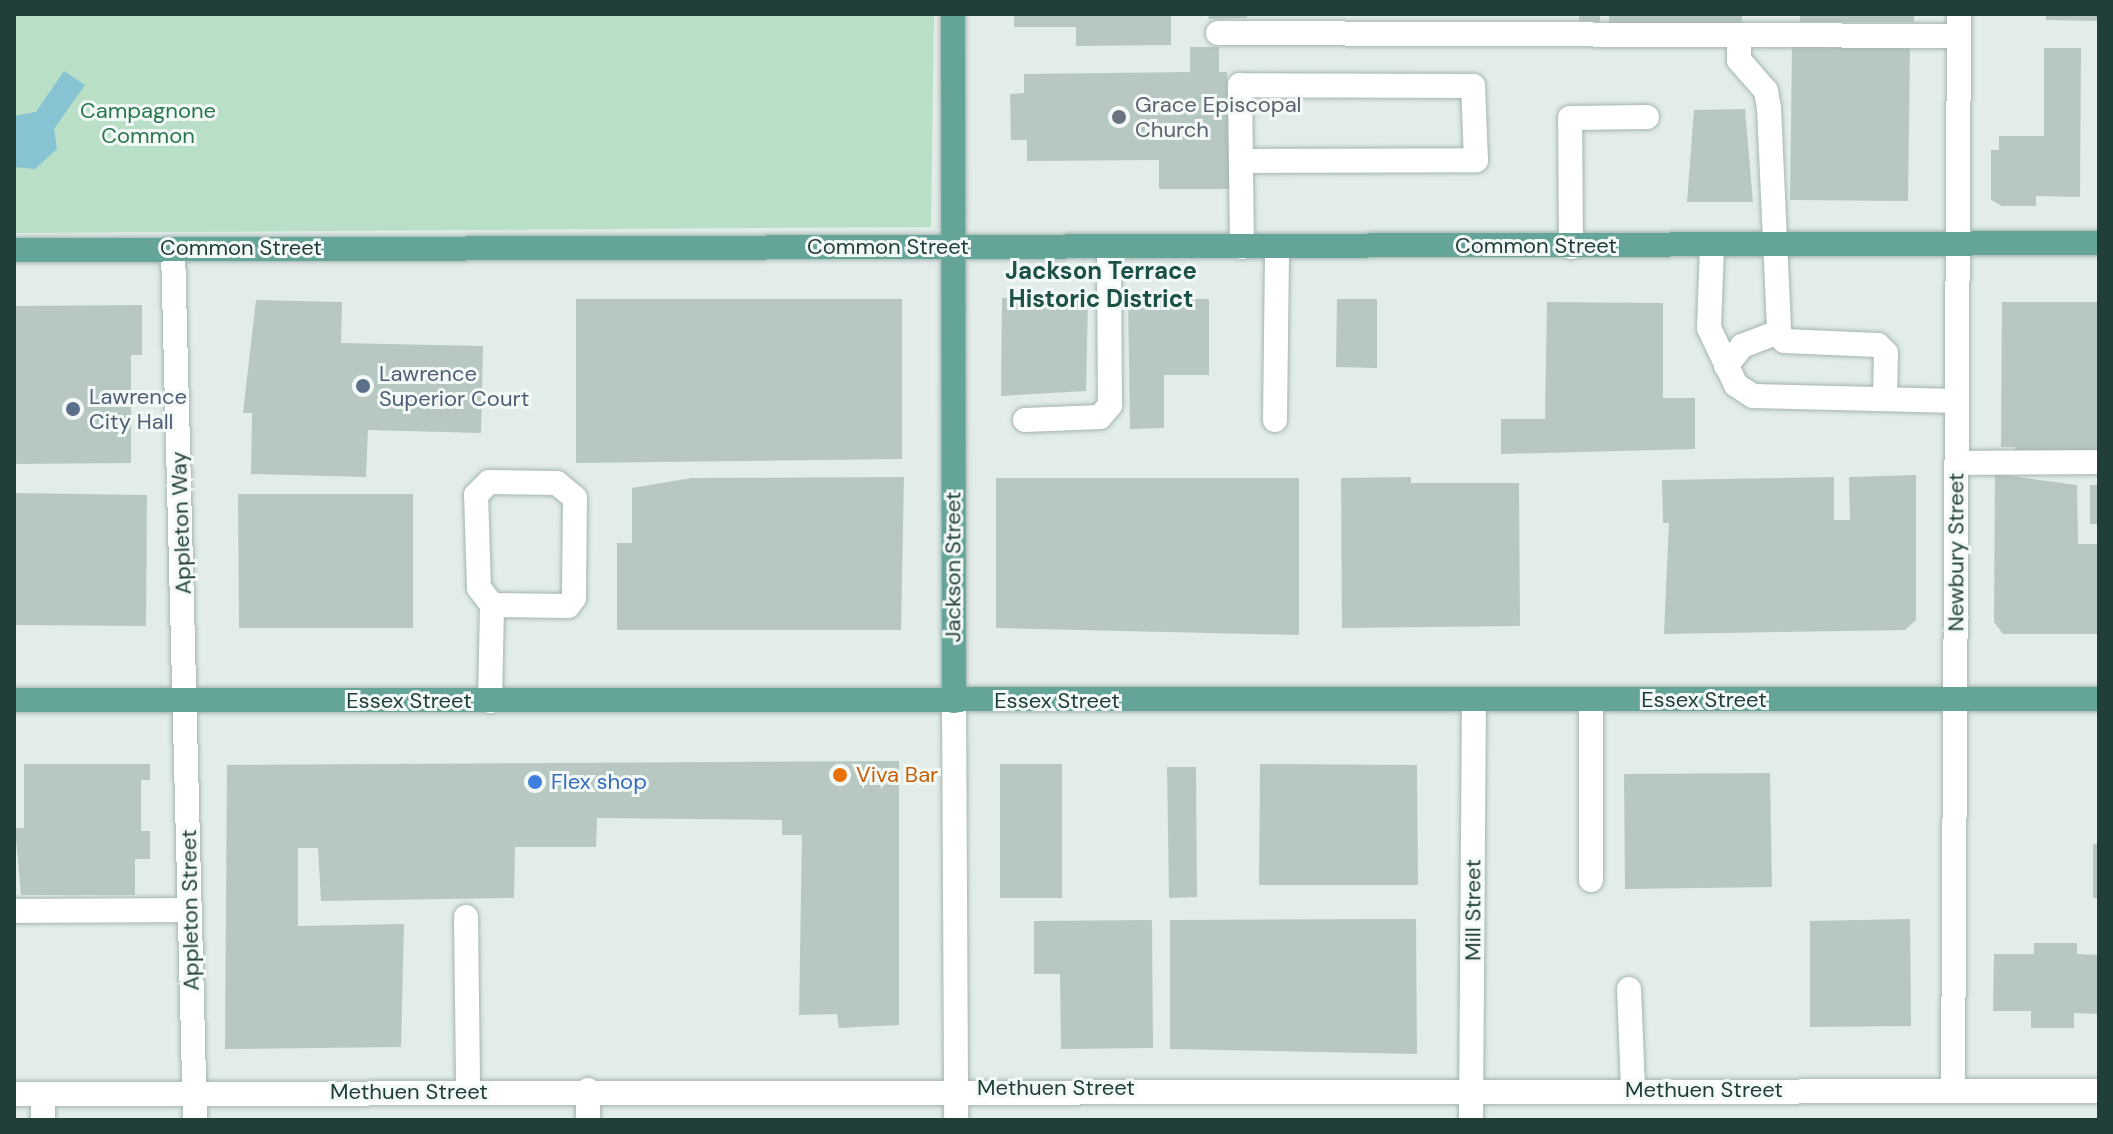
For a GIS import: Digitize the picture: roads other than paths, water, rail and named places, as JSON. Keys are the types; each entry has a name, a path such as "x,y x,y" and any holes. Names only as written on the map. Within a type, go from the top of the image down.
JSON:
{"main road":[{"name":"Jackson Street","path":"953,14 954,701"},
{"name":"Common Street","path":"14,250 2099,243"},
{"name":"Essex Street","path":"14,700 2099,699"}],"street":[{"path":"1218,33 1739,36 1959,25"},
{"name":"Newbury Street","path":"1953,1090 1959,25"},
{"path":"1739,36 1739,60 1766,91 1769,108 1770,196 1780,245 1779,332 1784,341 1878,345 1886,353 1885,398"},
{"path":"1242,161 1476,160 1473,86 1240,85 1242,247"},
{"path":"1571,247 1570,118 1647,117"},
{"path":"1712,246 1709,328 1726,366 1753,396 1957,401"},
{"path":"1025,420 1100,417 1110,405 1109,247"},
{"path":"1275,420 1277,247"},
{"name":"Appleton Way","path":"173,249 187,701"},
{"path":"1726,366 1742,346 1779,332"},
{"path":"1957,463 2099,462"},
{"path":"490,701 492,605 479,588 476,495 489,482 557,483 575,498 574,598 568,606 492,605"},
{"name":"Mill Street","path":"1471,1120 1474,700"},
{"path":"1591,700 1591,880"},
{"name":"Appleton Street","path":"187,701 195,1120"},
{"name":"Jackson Street","path":"954,701 956,1120"},
{"path":"14,911 190,910"},
{"path":"466,917 468,1091"},
{"path":"1629,989 1633,1090"},
{"name":"Methuen Street","path":"14,1094 956,1088 2099,1091"},
{"path":"588,1090 588,1120"},
{"path":"43,1094 43,1120"}],"water":[{"path":"64,71 85,85 54,129 57,149 35,169 14,167 14,116 36,112"}],"place":[{"name":"Grace Episcopal Church","path":"1119,117"},
{"name":"Lawrence Superior Court","path":"363,386"},
{"name":"Lawrence City Hall","path":"73,409"},
{"name":"Viva Bar","path":"840,775"},
{"name":"Flex shop","path":"535,782"}],"district":[{"name":"Jackson Terrace Historic District","path":"1101,285"}],"park label":[{"name":"Campagnone Common","path":"148,122"}]}
